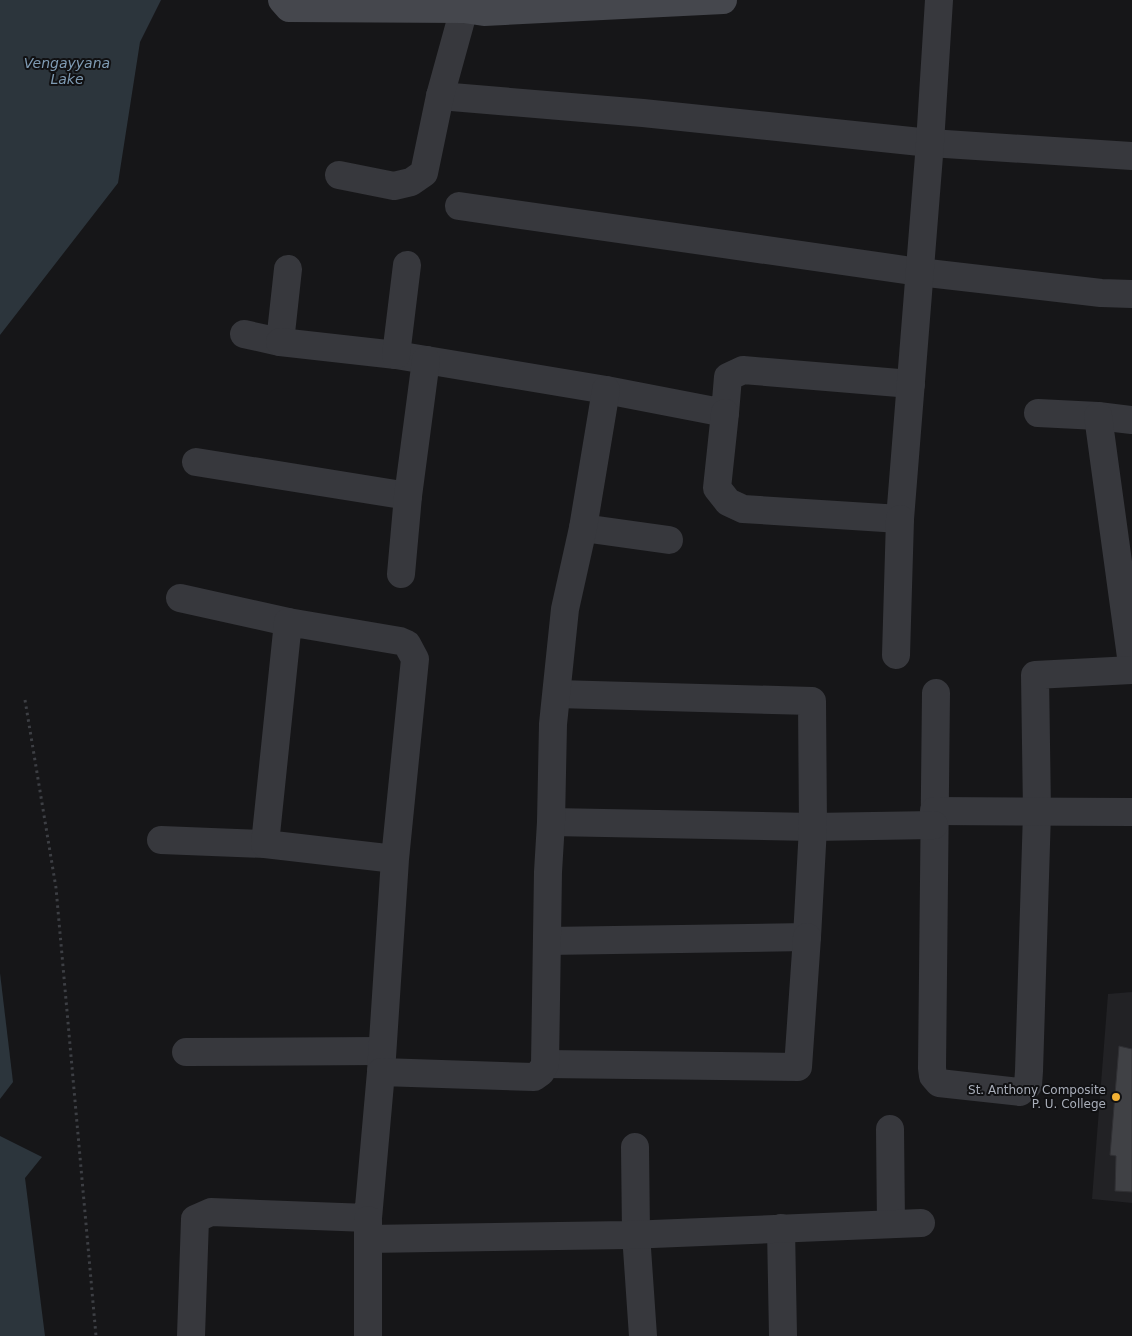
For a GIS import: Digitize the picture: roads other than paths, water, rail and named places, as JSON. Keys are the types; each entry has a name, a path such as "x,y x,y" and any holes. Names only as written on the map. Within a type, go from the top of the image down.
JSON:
{"street":[{"path":"282,0 289,8 464,4 484,12 603,3 723,0"},
{"path":"896,655 900,519 930,143 939,0"},
{"path":"339,175 394,186 411,182 424,173 440,96 464,4"},
{"path":"440,96 643,113 930,143 1132,156"},
{"path":"459,206 919,272 1100,293 1132,294"},
{"path":"396,355 407,265"},
{"path":"280,342 288,269"},
{"path":"244,334 280,342 396,355 606,390 724,413"},
{"path":"401,574 408,496 426,360"},
{"path":"900,519 743,509 728,502 717,488 728,377 743,370 911,384"},
{"path":"186,1052 381,1062 534,1077 541,1072 545,1064 548,872 552,822 554,724 565,609 583,528 606,390"},
{"path":"1038,413 1132,420"},
{"path":"1098,416 1132,664"},
{"path":"196,462 408,496"},
{"path":"583,528 669,540"},
{"path":"180,598 288,622 392,639 407,644 416,659 395,860 368,1229 368,1336"},
{"path":"264,844 288,622"},
{"path":"936,694 933,1076 939,1083 1020,1092 1028,1085 1029,1071 1037,812 1035,675 1132,670"},
{"path":"545,1064 798,1067 813,827 812,701 557,694"},
{"path":"552,822 813,827 1037,812 1132,812"},
{"path":"162,840 264,844 395,860"},
{"path":"547,941 807,937"},
{"path":"890,1129 891,1224"},
{"path":"635,1147 636,1234 643,1336"},
{"path":"191,1336 195,1218 212,1212 368,1229 636,1234 921,1224"},
{"path":"780,1228 783,1336"}],"water":[{"name":"Vengayyana Lake","path":"0,0 161,0 140,42 118,183 0,335"},
{"path":"0,973 13,1082 0,1099"},
{"path":"0,1136 42,1157 25,1178 45,1336 0,1336"}],"place":[{"name":"St. Anthony Composite P. U. College","path":"1116,1097"}]}
